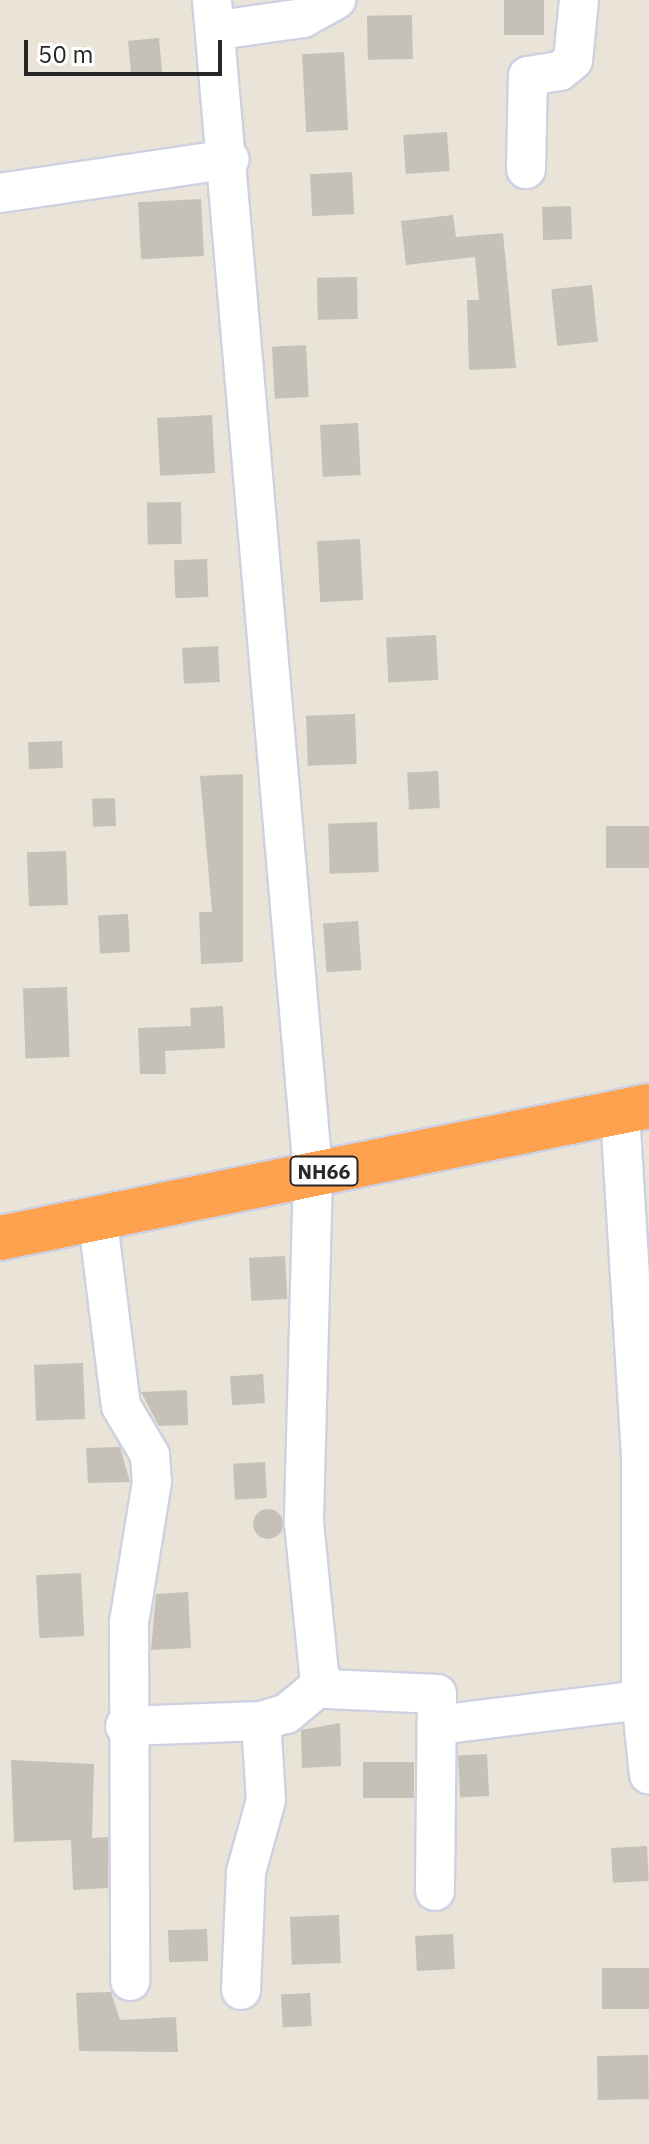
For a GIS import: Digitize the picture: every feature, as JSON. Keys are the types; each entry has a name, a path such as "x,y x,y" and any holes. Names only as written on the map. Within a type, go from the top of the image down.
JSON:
{"highway":[{"name":"NH66","path":"0,1238 98,1222 313,1173 634,1110"}],"street":[{"path":"321,1685 304,1523 313,1173 216,15 303,18 336,0"},
{"path":"526,169 528,76 560,71 573,60 579,0"},
{"path":"0,193 230,159"},
{"path":"634,1110 649,1775"},
{"path":"98,1222 121,1406 150,1455 152,1482 132,1587 125,1726 130,1981"},
{"path":"125,1726 261,1721 286,1714 321,1685 437,1694 435,1891"},
{"path":"437,1725 645,1699"},
{"path":"241,1990 246,1872 266,1800 261,1721"}],"building":[{"path":"504,0 544,0 544,35 504,35"},
{"path":"412,15 413,59 368,60 367,16"},
{"path":"159,38 162,73 131,76 128,41"},
{"path":"344,52 348,130 306,132 302,54"},
{"path":"447,132 450,171 406,174 403,135"},
{"path":"352,172 354,214 312,216 310,174"},
{"path":"201,199 204,256 141,259 138,202"},
{"path":"571,206 572,239 543,240 542,207"},
{"path":"453,215 456,237 503,233 516,368 469,370 467,300 479,300 475,257 406,265 401,221"},
{"path":"357,277 358,319 318,320 317,278"},
{"path":"592,285 598,342 557,346 551,289"},
{"path":"306,345 309,397 275,399 272,347"},
{"path":"212,415 215,473 160,476 157,418"},
{"path":"358,423 361,475 323,477 320,425"},
{"path":"181,502 182,544 148,545 147,503"},
{"path":"360,539 363,600 320,602 317,541"},
{"path":"207,559 208,597 175,598 174,560"},
{"path":"436,635 438,680 388,683 386,638"},
{"path":"218,646 220,682 184,684 182,648"},
{"path":"355,714 357,764 308,766 306,716"},
{"path":"62,741 63,768 29,769 28,742"},
{"path":"438,771 440,808 409,810 407,773"},
{"path":"243,774 243,962 201,964 199,912 212,912 200,776"},
{"path":"115,798 116,826 93,827 92,799"},
{"path":"377,822 379,872 330,874 328,824"},
{"path":"606,826 649,826 649,868 606,868"},
{"path":"66,851 68,905 29,906 27,852"},
{"path":"128,914 130,952 100,954 98,916"},
{"path":"358,921 361,970 327,972 323,923"},
{"path":"67,987 69,1057 25,1058 23,989"},
{"path":"223,1006 225,1048 165,1051 166,1074 140,1074 138,1028 191,1026 190,1008"},
{"path":"285,1256 287,1299 251,1301 249,1258"},
{"path":"83,1363 85,1419 36,1421 34,1365"},
{"path":"263,1374 265,1403 232,1405 230,1376"},
{"path":"187,1390 188,1425 159,1426 141,1392"},
{"path":"120,1447 130,1482 88,1483 86,1448"},
{"path":"265,1462 267,1498 235,1500 233,1464"},
{"path":"268,1509 274,1510 282,1518 282,1530 274,1538 268,1539 262,1538 254,1530 253,1524 254,1518 262,1510"},
{"path":"81,1573 84,1636 39,1638 36,1575"},
{"path":"188,1592 191,1648 151,1650 156,1594"},
{"path":"340,1723 341,1766 302,1768 301,1730"},
{"path":"487,1754 489,1796 460,1797 458,1756"},
{"path":"11,1760 94,1764 92,1838 108,1837 108,1888 73,1890 71,1840 14,1842"},
{"path":"363,1762 414,1762 414,1798 363,1798"},
{"path":"647,1846 649,1881 613,1883 611,1848"},
{"path":"339,1915 341,1963 292,1965 290,1917"},
{"path":"207,1929 208,1961 169,1962 168,1930"},
{"path":"453,1934 455,1969 417,1971 415,1936"},
{"path":"602,1968 649,1968 649,2009 602,2009"},
{"path":"111,1992 120,2020 176,2017 178,2052 79,2051 76,1993"},
{"path":"310,1993 312,2026 283,2027 281,1995"},
{"path":"648,2055 649,2099 598,2100 597,2056"}]}
